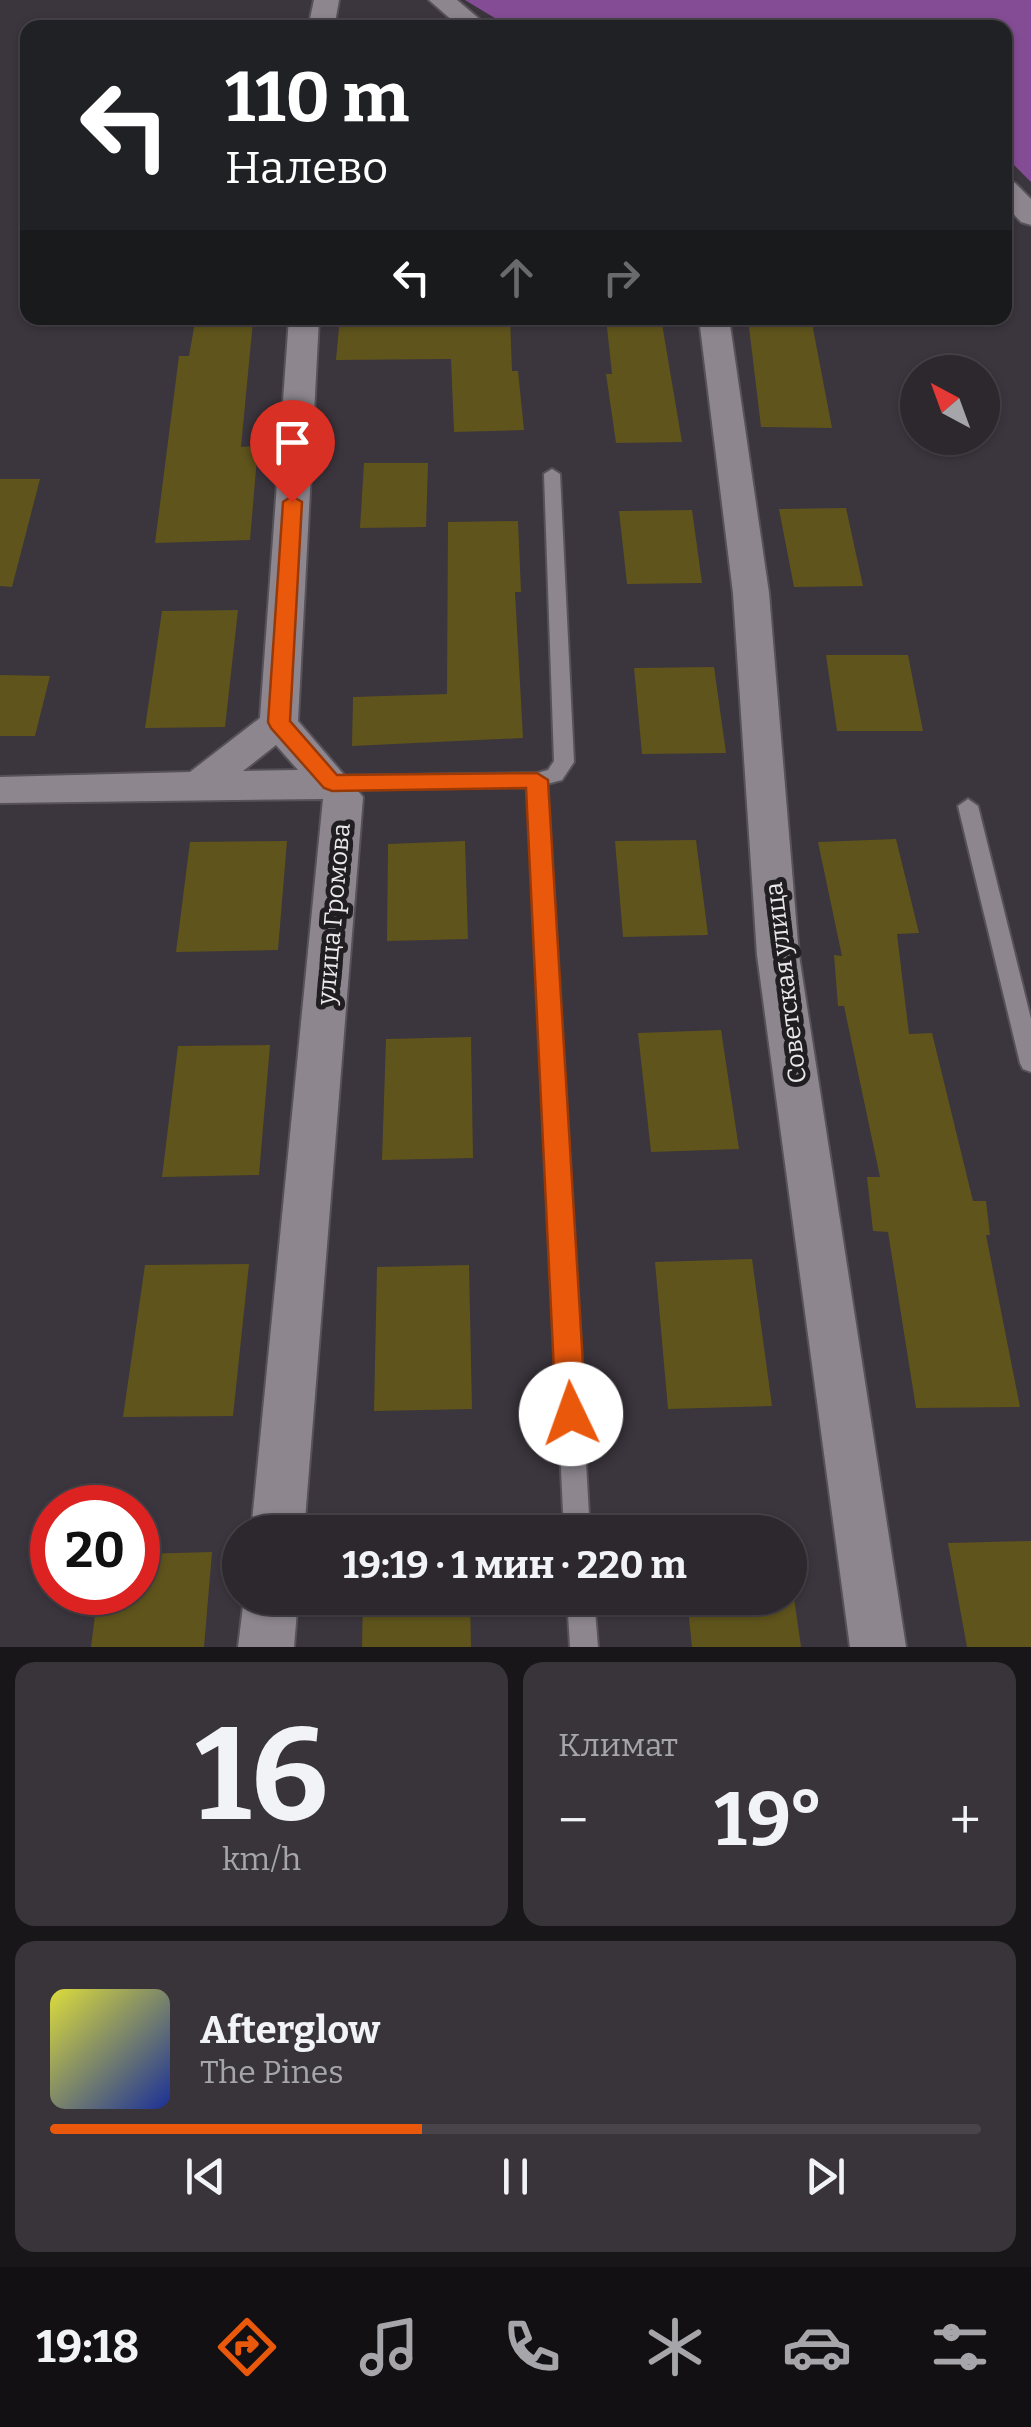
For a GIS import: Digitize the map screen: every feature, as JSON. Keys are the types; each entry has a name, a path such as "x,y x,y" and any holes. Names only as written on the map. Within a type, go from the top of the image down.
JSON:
{"street":[{"path":"441,0 467,20"},
{"path":"1012,196 1031,216"},
{"path":"304,325 279,722 332,783"},
{"name":"Советская улица","path":"715,325 751,593 778,955 878,1647"},
{"path":"198,785 279,722"},
{"path":"0,790 332,783"},
{"name":"улица Громова","path":"278,1515 343,797 332,783"},
{"path":"266,1647 269,1615"}],"lane":[{"path":"332,783 537,780 555,775 564,762 552,474"},
{"path":"537,780 577,1515"},
{"path":"968,806 1031,1064"},
{"path":"582,1615 584,1647"}],"shaded area":[{"path":"465,0 1031,0 1031,182 1012,163 1012,20 498,20"}],"building":[{"path":"194,325 253,325 241,447 258,446 250,540 155,543 179,356 189,356"},
{"path":"510,325 512,371 518,371 524,430 454,432 451,359 336,360 339,327"},
{"path":"607,325 662,325 682,442 616,443 606,374 612,374"},
{"path":"812,325 832,428 761,427 752,327"},
{"path":"364,463 428,463 426,527 360,528"},
{"path":"0,479 40,479 12,587 0,586"},
{"path":"846,508 863,586 794,587 779,509"},
{"path":"692,510 702,583 627,584 619,511"},
{"path":"518,521 521,592 515,592 523,738 352,746 353,697 447,694 448,522"},
{"path":"238,610 225,727 145,728 162,611"},
{"path":"826,655 908,655 923,731 837,731"},
{"path":"714,667 726,753 642,754 634,668"},
{"path":"0,675 50,676 35,736 0,736"},
{"path":"896,839 919,933 897,934 909,1034 932,1033 973,1201 986,1201 990,1235 986,1235 1020,1407 916,1408 888,1232 873,1231 867,1177 880,1177 844,1006 838,1006 834,955 842,956 818,842"},
{"path":"696,840 708,935 623,937 615,841"},
{"path":"287,841 278,950 176,952 190,842"},
{"path":"465,841 468,939 387,941 388,844"},
{"path":"721,1030 739,1149 651,1152 638,1033"},
{"path":"471,1037 473,1158 382,1160 386,1039"},
{"path":"270,1045 259,1175 162,1177 178,1046"},
{"path":"752,1259 772,1406 668,1409 655,1262"},
{"path":"249,1264 233,1416 123,1417 145,1265"},
{"path":"469,1265 472,1409 374,1411 377,1267"},
{"path":"1031,1541 1031,1647 967,1647 948,1543"},
{"path":"212,1552 204,1647 91,1647 95,1615 160,1615 160,1553"},
{"path":"363,1615 470,1615 471,1647 362,1647"},
{"path":"689,1615 796,1615 801,1647 692,1647"}],"route":[{"path":"292,502 279,722 332,783 537,780 571,1414"}]}
